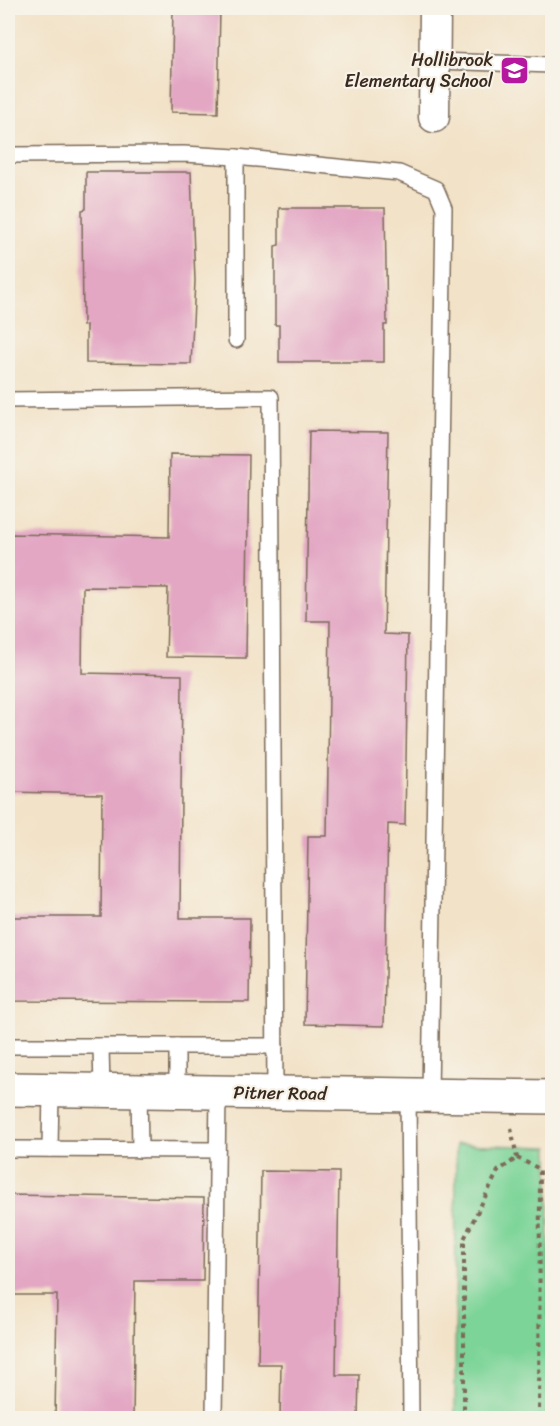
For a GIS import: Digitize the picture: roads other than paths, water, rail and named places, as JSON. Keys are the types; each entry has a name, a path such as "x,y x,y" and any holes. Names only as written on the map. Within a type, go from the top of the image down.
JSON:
{"street":[{"path":"434,117 435,8"},
{"name":"Pitner Road","path":"8,1089 552,1097"}],"lane":[{"path":"436,62 552,65"},
{"path":"8,154 184,154 399,173 436,189 444,208 411,1419"},
{"path":"236,157 236,340"},
{"path":"8,400 271,397 275,1092"},
{"path":"8,1046 275,1046"},
{"path":"101,1046 102,1090"},
{"path":"177,1046 177,1091"},
{"path":"50,1149 51,1090"},
{"path":"139,1091 140,1150"},
{"path":"214,1419 218,1092"},
{"path":"8,1149 217,1150"}],"place":[{"name":"Hollibrook Elementary School","path":"514,70"}]}
